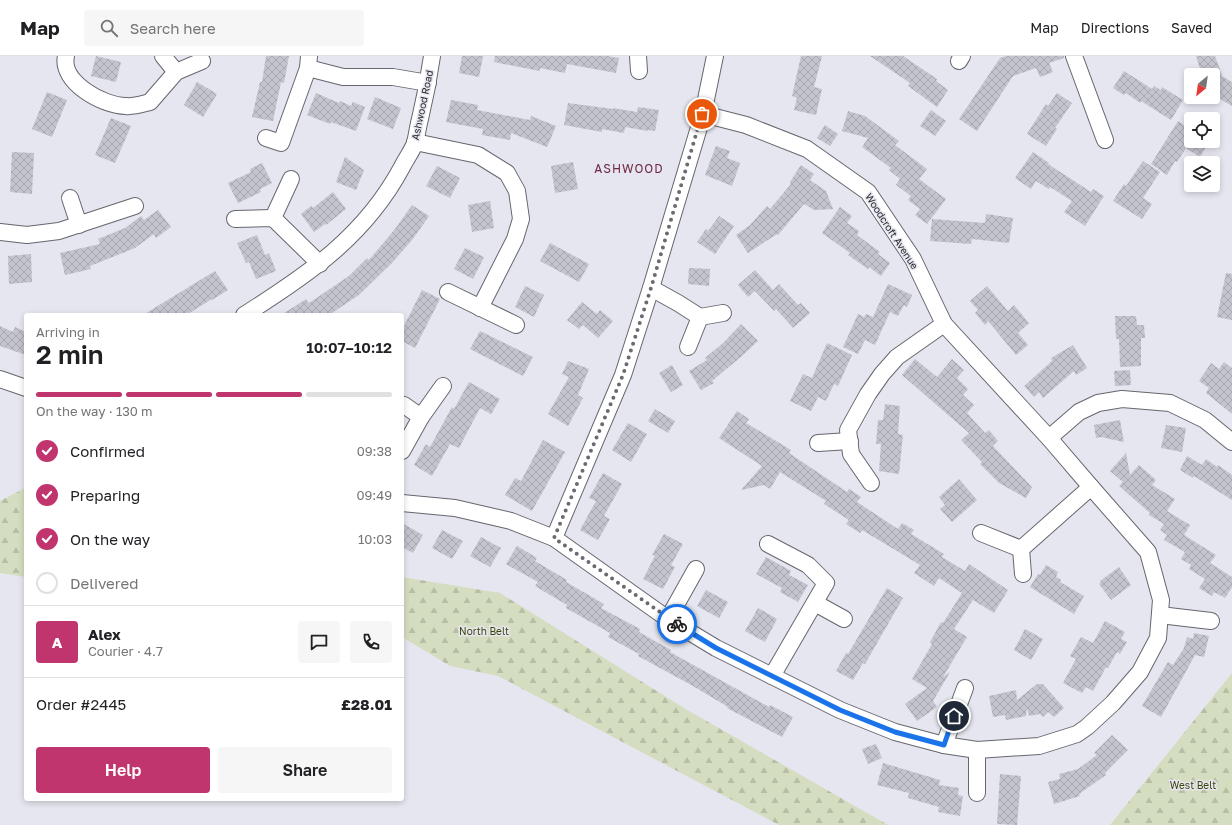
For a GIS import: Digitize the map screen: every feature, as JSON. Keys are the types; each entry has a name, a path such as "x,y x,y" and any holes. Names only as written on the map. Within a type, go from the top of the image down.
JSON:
{"street":[{"path":"66,56 65,62 72,80 98,100 126,106 150,102 176,72 202,61"},
{"path":"162,56 176,72"},
{"name":"Ashwood Road","path":"247,313 289,287 320,264 344,243 376,208 397,176 415,142 428,83 432,56"},
{"path":"554,538 623,375 651,288 702,114 715,56"},
{"path":"1074,56 1105,140"},
{"path":"266,138 281,143 309,62 343,77 393,77 428,83"},
{"name":"Woodcroft Avenue","path":"404,503 455,508 511,521 554,538 668,619 716,648 840,710 895,732 944,745 977,750 1039,746 1077,734 1087,727 1113,703 1140,672 1158,638 1161,600 1148,552 1049,438 944,324 912,258 868,192 807,149 746,125 702,114"},
{"path":"415,142 478,155 507,173 517,191 522,219 515,239 480,308"},
{"path":"272,218 291,180"},
{"path":"70,198 79,225"},
{"path":"0,232 27,235 59,231 135,206"},
{"path":"236,219 272,218 320,264"},
{"path":"651,288 700,317 723,313"},
{"path":"448,292 516,325"},
{"path":"688,347 700,317"},
{"path":"871,483 851,454 848,430 868,394 882,374 898,357 944,324"},
{"path":"0,379 24,387"},
{"path":"404,447 421,417 442,386"},
{"path":"1049,438 1079,412 1098,403 1122,399 1170,403 1204,420 1232,442"},
{"path":"404,405 421,417"},
{"path":"818,443 850,441"},
{"path":"1021,548 1090,487"},
{"path":"981,533 1021,548"},
{"path":"768,544 808,565 826,583 772,676"},
{"path":"1021,548 1023,574"},
{"path":"668,619 696,570"},
{"path":"815,603 844,618"},
{"path":"1160,615 1210,621"},
{"path":"944,745 965,688"},
{"path":"977,750 977,793"}],"green space":[{"path":"24,489 24,577 0,573 0,501"},
{"name":"North Belt","path":"404,577 500,593 684,708 888,825 779,825 498,676 450,666 404,638"},
{"name":"West Belt","path":"1232,673 1232,825 1110,825"}],"building":[{"path":"96,56 121,62 116,82 91,76"},
{"path":"266,56 289,56 284,83 281,82 273,121 252,117 260,82 262,82"},
{"path":"462,56 483,56 479,77 459,73"},
{"path":"495,56 607,56 619,58 616,73 567,64 565,73 540,68 540,71 494,62"},
{"path":"801,56 822,56 814,87 822,89 816,115 794,110 797,98 792,96"},
{"path":"870,56 903,56 937,79 936,81 948,90 937,107 908,86 910,83"},
{"path":"1006,56 1064,56 1064,58 1049,63 1053,72 1040,77 1036,68 1013,76 977,131 959,119 1000,58"},
{"path":"1196,56 1215,56 1219,68 1200,68"},
{"path":"1124,71 1152,89 1154,86 1161,90 1162,87 1183,100 1171,120 1141,101 1140,103 1126,93 1124,95 1113,88"},
{"path":"1220,75 1232,82 1232,106 1220,99"},
{"path":"197,82 217,94 203,117 184,105"},
{"path":"47,92 67,100 52,137 32,129"},
{"path":"316,93 339,103 340,101 351,106 353,102 365,107 356,131 331,122 330,124 307,115"},
{"path":"1057,93 1072,103 1055,128 1057,129 1046,146 1027,134 1046,104 1048,106"},
{"path":"375,97 401,108 393,129 367,119"},
{"path":"451,100 478,105 477,110 530,120 531,116 556,126 547,147 511,133 510,140 482,135 483,129 446,122"},
{"path":"568,103 637,112 638,107 659,110 655,131 625,127 624,133 602,129 602,132 564,125"},
{"path":"931,110 946,121 935,136 920,126"},
{"path":"848,111 865,116 899,141 895,145 927,169 919,179 946,199 927,224 915,215 920,209 908,200 911,196 896,185 900,179 889,170 891,168 862,147 868,138 842,131"},
{"path":"111,118 131,126 115,163 95,155"},
{"path":"1178,121 1184,125 1184,148 1186,148 1177,162 1175,161 1167,175 1151,164"},
{"path":"825,125 838,134 830,146 817,138"},
{"path":"716,146 730,151 727,158 740,163 732,186 705,175"},
{"path":"1186,148 1206,148 1201,156"},
{"path":"12,152 34,153 32,194 10,192"},
{"path":"1033,152 1049,163 1048,164 1091,192 1093,189 1104,196 1085,226 1064,212 1072,201 1050,187 1049,189 1036,181 1031,189 1015,178"},
{"path":"345,157 364,170 356,190 336,182"},
{"path":"1143,161 1160,172 1143,198 1152,204 1142,219 1113,201 1124,184 1126,186"},
{"path":"573,162 578,189 555,193 551,166"},
{"path":"262,163 272,183 260,189 261,192 238,203 228,183 251,172 250,169"},
{"path":"801,165 814,174 810,180 826,191 833,209 814,210 804,204 778,235 777,234 748,253 736,235 750,225 767,206 770,209 791,184 790,182"},
{"path":"437,166 460,178 450,198 426,186"},
{"path":"333,192 346,209 326,225 325,224 314,232 301,214 311,206 313,208"},
{"path":"490,201 494,228 472,232 468,205"},
{"path":"412,205 429,216 412,240 392,263 359,295 332,313 284,313 306,299 309,303 349,276 367,258 369,260 395,229"},
{"path":"840,207 852,216 847,223 859,231 857,235 880,252 878,254 890,263 881,276 848,255 850,253 822,233"},
{"path":"158,210 171,227 156,238 154,234 135,248 90,266 91,269 65,275 60,253 100,244 98,239 125,228 141,216 144,220"},
{"path":"986,214 1013,218 1009,243 972,239 971,244 930,241 932,219 985,223"},
{"path":"719,216 734,226 715,254 697,242 706,229 708,231"},
{"path":"257,235 265,255 269,253 276,271 256,279 249,262 246,263 237,243"},
{"path":"550,243 589,264 579,282 540,261"},
{"path":"465,248 484,257 473,279 454,269"},
{"path":"31,254 32,282 9,284 8,256"},
{"path":"689,268 710,269 709,286 688,284"},
{"path":"755,270 773,290 779,284 798,305 801,303 810,313 793,328 776,309 774,311 755,291 748,297 738,285"},
{"path":"215,271 228,290 189,313 146,313"},
{"path":"1226,273 1232,274 1232,320 1217,317"},
{"path":"888,284 912,295 907,307 904,305 898,316 890,312 875,345 865,340 858,354 843,347 858,314 864,317 866,314 873,317"},
{"path":"525,286 544,295 534,317 515,307"},
{"path":"987,286 1008,311 1014,305 1029,323 1018,333 1028,345 1016,355 988,321 985,325 975,313 978,310 970,301"},
{"path":"422,290 440,299 415,348 404,342 404,326"},
{"path":"582,302 597,314 600,310 613,321 598,338 583,325 579,329 567,320"},
{"path":"1115,316 1136,316 1137,325 1144,325 1145,338 1141,338 1141,366 1120,367 1119,339 1116,339"},
{"path":"741,324 758,341 712,381 714,383 701,390 689,371 707,360 705,358 723,343"},
{"path":"0,326 13,332 15,327 24,331 24,354 0,346"},
{"path":"480,331 533,357 523,376 470,349"},
{"path":"827,343 852,355 838,386 834,384 826,401 818,397 811,411 790,401 803,374 812,378"},
{"path":"1073,345 1087,368 1076,375 1074,371 1043,398 1039,392 1034,397 1024,386 1052,361 1051,358"},
{"path":"915,359 937,377 952,359 964,370 957,378 968,389 963,395 974,405 967,413 985,433 989,430 998,441 993,446 1032,487 1026,498 999,483 980,464 982,462 961,440 969,433 902,375"},
{"path":"568,361 589,369 578,395 583,398 568,426 548,414 569,377 562,374"},
{"path":"1224,362 1232,368 1232,414 1206,393 1209,388 1199,381 1211,363 1219,369"},
{"path":"672,365 683,385 671,392 659,373"},
{"path":"1130,370 1131,385 1115,386 1114,371"},
{"path":"469,382 500,399 491,414 480,408 459,448 450,444 432,476 414,465 426,444 430,447 452,407 454,409"},
{"path":"885,404 900,406 898,434 903,435 899,474 879,471 881,444 876,444 878,420 883,420"},
{"path":"655,409 675,421 668,433 648,421"},
{"path":"737,411 749,419 746,423 791,450 789,453 847,492 849,489 861,497 857,502 898,529 902,523 914,530 911,534 944,554 942,557 965,571 969,564 1008,590 994,613 973,600 954,629 967,637 943,677 950,672 933,701 937,707 917,721 905,704 927,688 912,679 932,644 930,642 941,622 943,623 962,593 939,578 934,586 914,573 920,565 862,530 860,533 846,524 849,520 824,504 826,501 780,472 770,489 764,485 741,490 762,466 719,438"},
{"path":"1120,420 1124,442 1101,437 1096,438 1094,425"},
{"path":"628,423 647,434 631,462 612,450"},
{"path":"1166,425 1186,428 1182,452 1161,448"},
{"path":"543,440 565,452 532,511 505,495 515,478 521,481"},
{"path":"1126,453 1130,475 1139,465 1156,480 1152,485 1175,499 1167,511 1190,525 1184,535 1216,555 1210,563 1232,577 1232,587 1225,598 1214,592 1212,596 1199,588 1205,579 1189,569 1191,565 1181,559 1185,552 1164,540 1167,535 1160,530 1164,524 1149,515 1150,513 1119,486 1123,482 1110,471"},
{"path":"1187,456 1202,465 1206,459 1232,475 1232,500 1194,476 1193,478 1180,470"},
{"path":"603,473 622,484 604,516 610,519 598,540 580,530 596,501 589,498"},
{"path":"959,479 977,500 952,522 940,509 945,505 939,497"},
{"path":"404,524 423,535 413,553 404,548"},
{"path":"442,530 463,541 452,559 432,548"},
{"path":"664,534 683,544 671,565 675,567 663,589 643,579 655,556 652,555"},
{"path":"481,537 501,548 490,567 470,556"},
{"path":"517,546 537,558 535,561 567,580 566,582 604,604 601,608 640,629 639,632 671,650 670,652 769,707 770,705 793,717 782,737 727,708 728,707 693,686 638,656 639,654 608,637 610,633 566,608 567,605 535,586 538,582 506,564"},
{"path":"766,557 791,571 789,575 808,585 798,602 780,592 782,588 756,574"},
{"path":"1046,565 1058,572 1056,577 1061,580 1060,582 1084,596 1074,614 1030,587"},
{"path":"1119,567 1131,585 1111,600 1099,584 1101,582 1100,581"},
{"path":"887,588 903,598 865,664 863,663 853,680 836,671 846,653 848,654"},
{"path":"706,590 728,602 719,618 697,606"},
{"path":"758,608 777,619 765,642 745,631"},
{"path":"1105,621 1125,632 1121,639 1127,642 1120,654 1117,652 1108,668 1106,667 1093,691 1086,687 1082,693 1063,683 1076,659 1070,656 1081,637 1093,643"},
{"path":"1025,629 1043,639 1031,660 1014,650"},
{"path":"1194,633 1209,636 1204,657 1195,655 1161,717 1142,706 1168,662 1173,665 1184,648 1187,637 1193,639"},
{"path":"1037,684 1043,684 1064,708 1054,717 1048,712 1043,717 1040,714 1029,716 1027,708 1026,716 1006,720 1005,715 993,717 989,696 1016,690 1017,700"},
{"path":"1112,735 1128,750 1105,773 1106,775 1079,794 1080,796 1054,804 1048,782 1060,779 1059,774 1078,769 1097,755 1094,753"},
{"path":"876,744 882,758 868,764 862,749"},
{"path":"883,763 940,780 939,785 959,788 958,795 963,796 960,816 938,812 939,807 908,798 909,793 877,785"},
{"path":"1000,774 1021,776 1017,825 997,824"}],"way so far":[{"path":"677,624 554,538 623,375 651,288 702,114"}],"district":[{"name":"ASHWOOD","path":"629,168"}],"route":[{"path":"677,624 716,648 815,698 840,710 895,732 944,745 954,716"}]}
